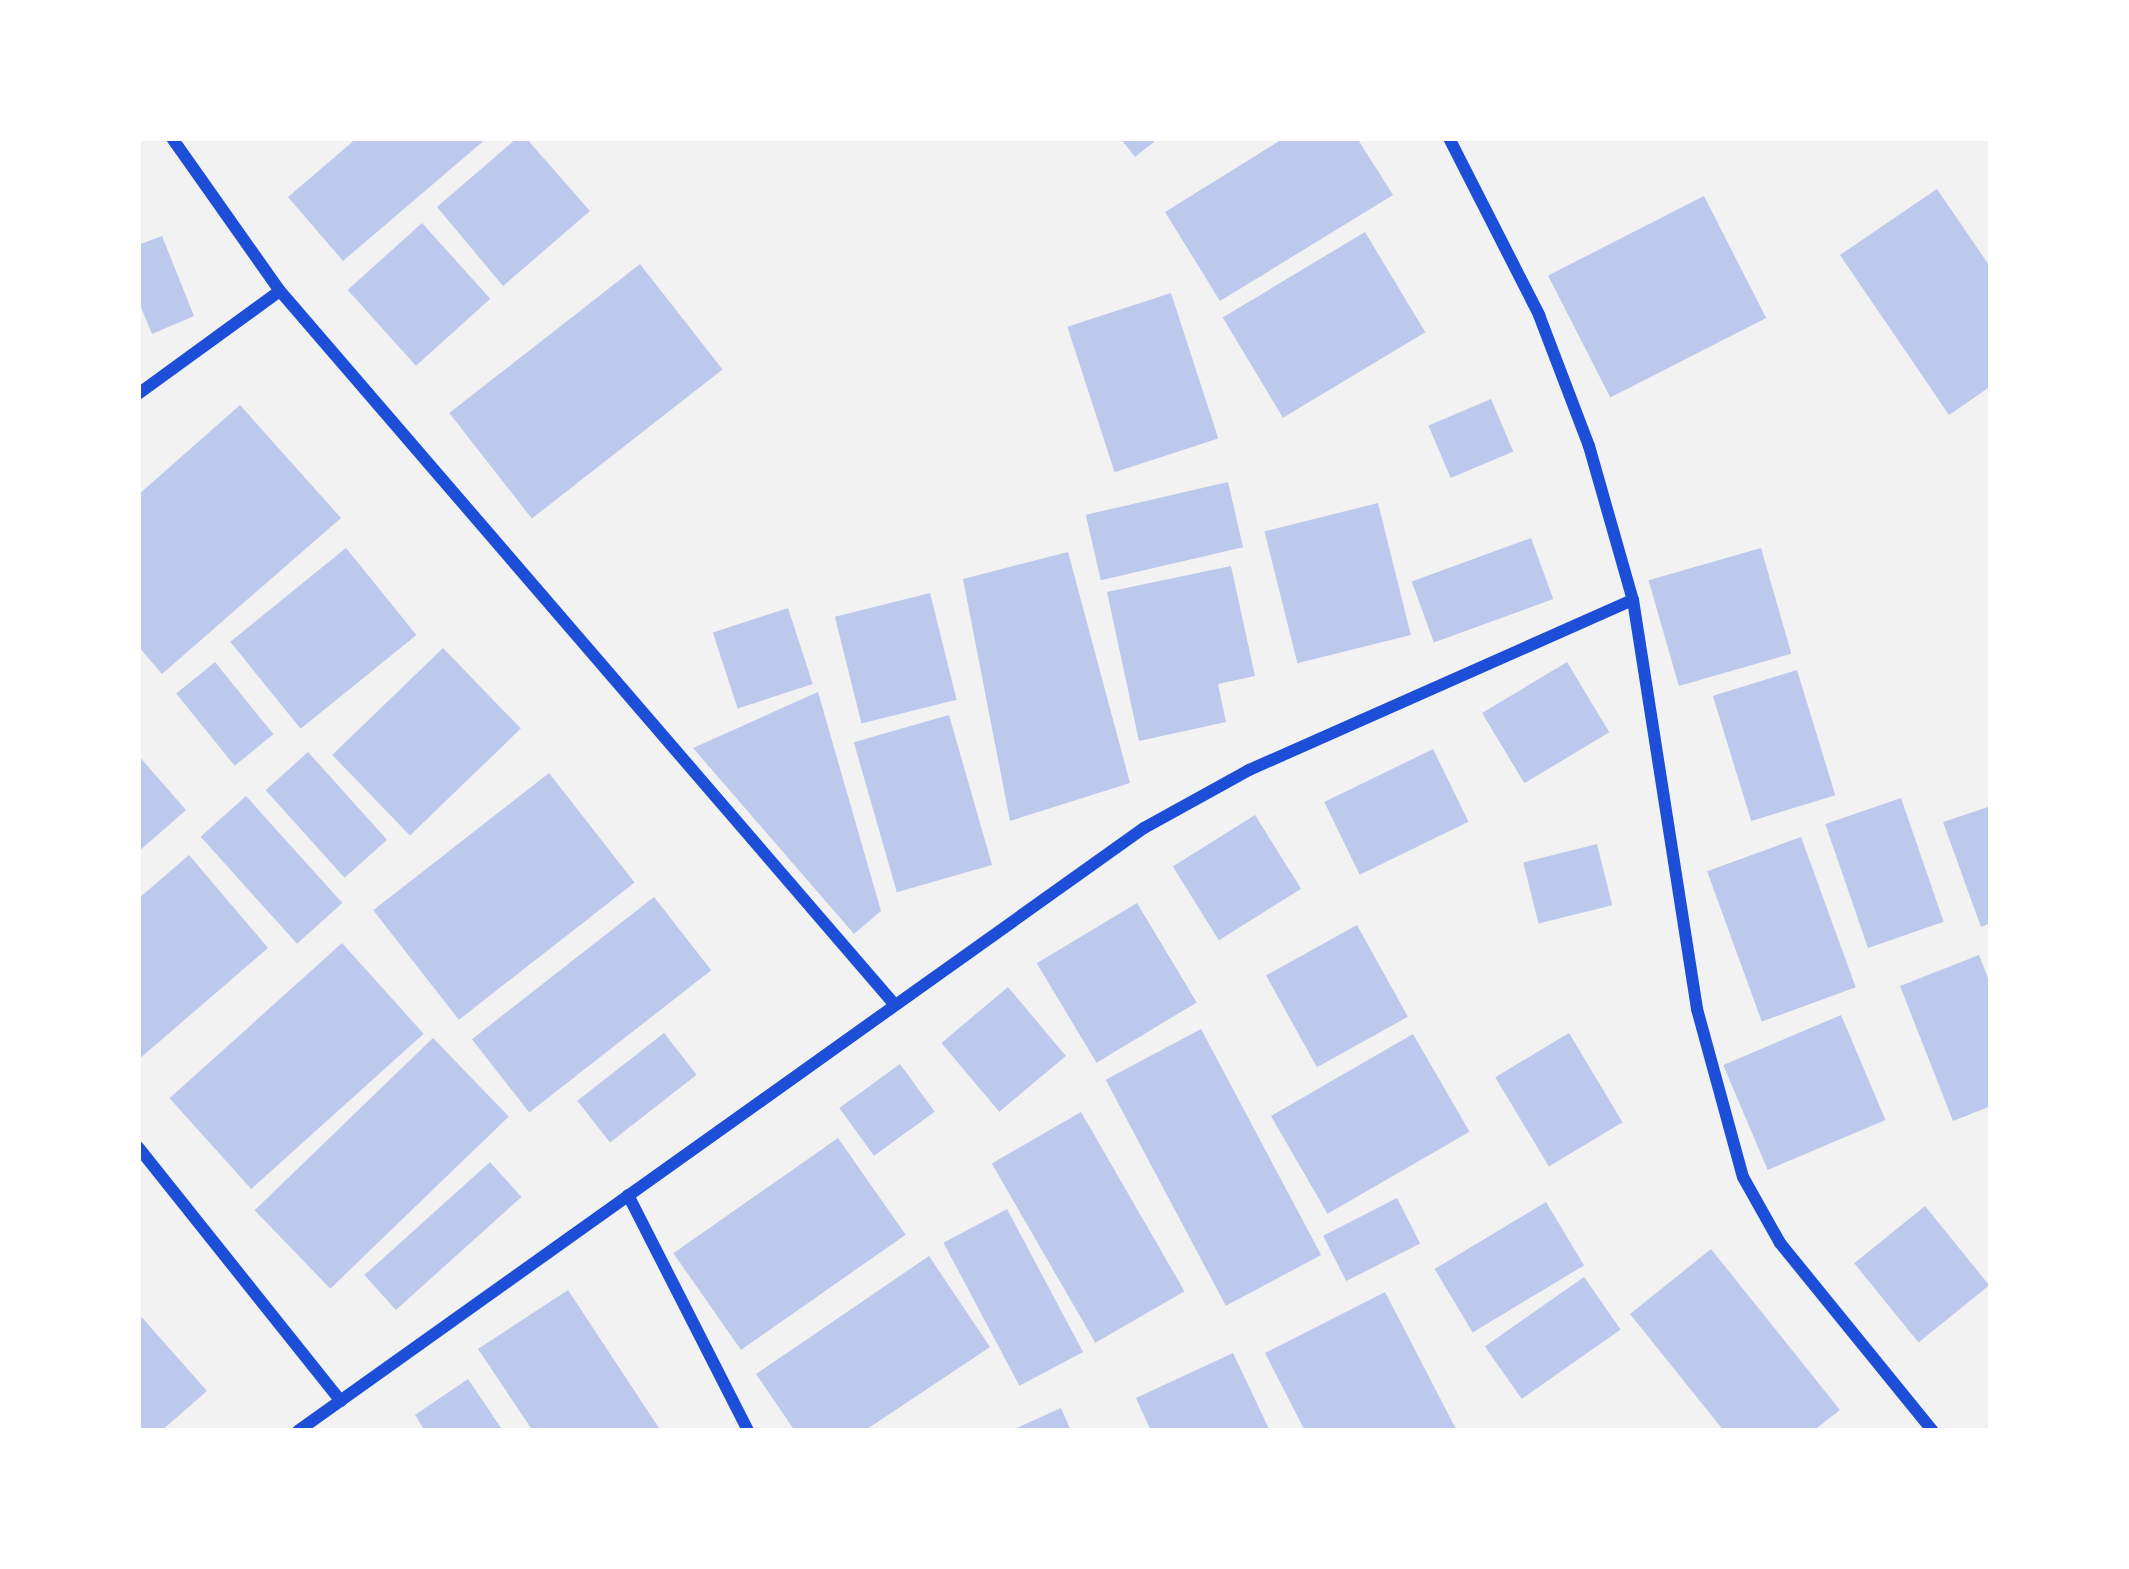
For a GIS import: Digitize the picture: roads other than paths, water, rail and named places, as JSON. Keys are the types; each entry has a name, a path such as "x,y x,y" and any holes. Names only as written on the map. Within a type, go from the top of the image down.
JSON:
{"street":[{"path":"172,138 280,291 895,1004"},
{"path":"1449,138 1538,315 1589,446 1633,600 1697,1010 1743,1177 1780,1243 1933,1431"},
{"path":"138,394 280,291"},
{"path":"298,1431 1144,827 1249,770 1633,600"},
{"path":"138,1147 340,1401"},
{"path":"628,1195 748,1431"}]}
